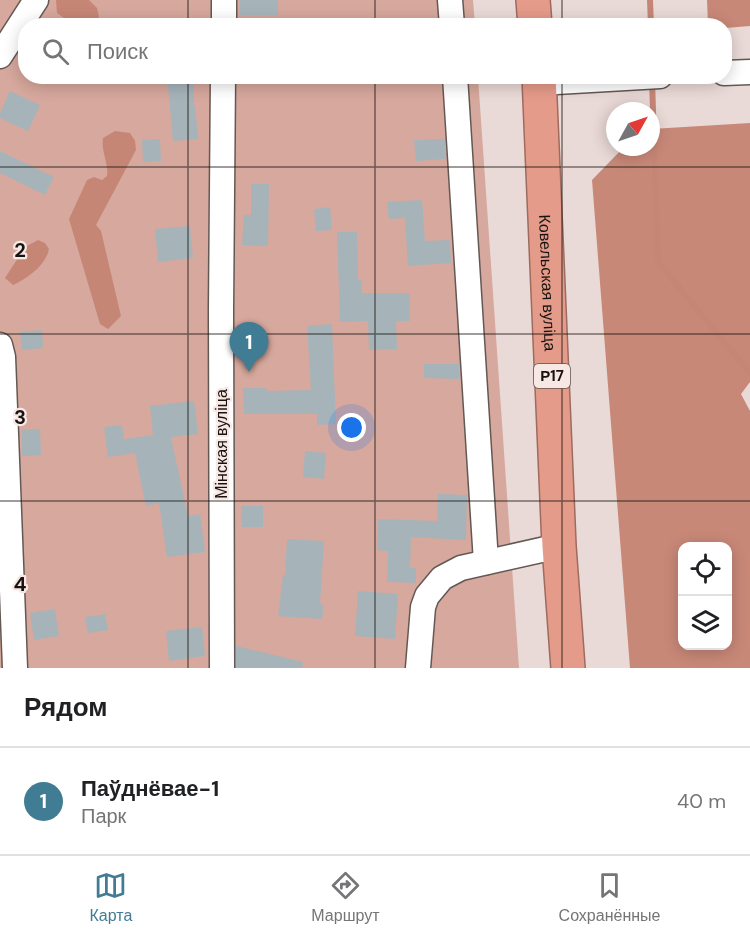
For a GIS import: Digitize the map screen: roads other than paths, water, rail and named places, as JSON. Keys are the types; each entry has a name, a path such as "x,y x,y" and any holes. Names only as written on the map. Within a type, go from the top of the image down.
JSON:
{"highway":[{"path":"533,0 534,18"},
{"name":"Ковельская вуліца","path":"539,84 559,546 568,668"}],"street":[{"path":"24,18 36,0"},
{"path":"224,0 224,18"},
{"path":"450,0 451,18"},
{"path":"0,56 18,28"},
{"path":"732,73 750,72"},
{"name":"Мінская вуліца","path":"222,668 223,84"},
{"path":"456,84 486,562"},
{"path":"0,345 3,357 15,668"},
{"path":"418,668 421,619 427,596 442,578 452,572 486,562 559,546"}],"waterway":[{"path":"650,0 651,18"},
{"path":"652,84 658,262 750,373"}],"place":[{"name":"Паўднёвае-1","path":"249,372"}]}
